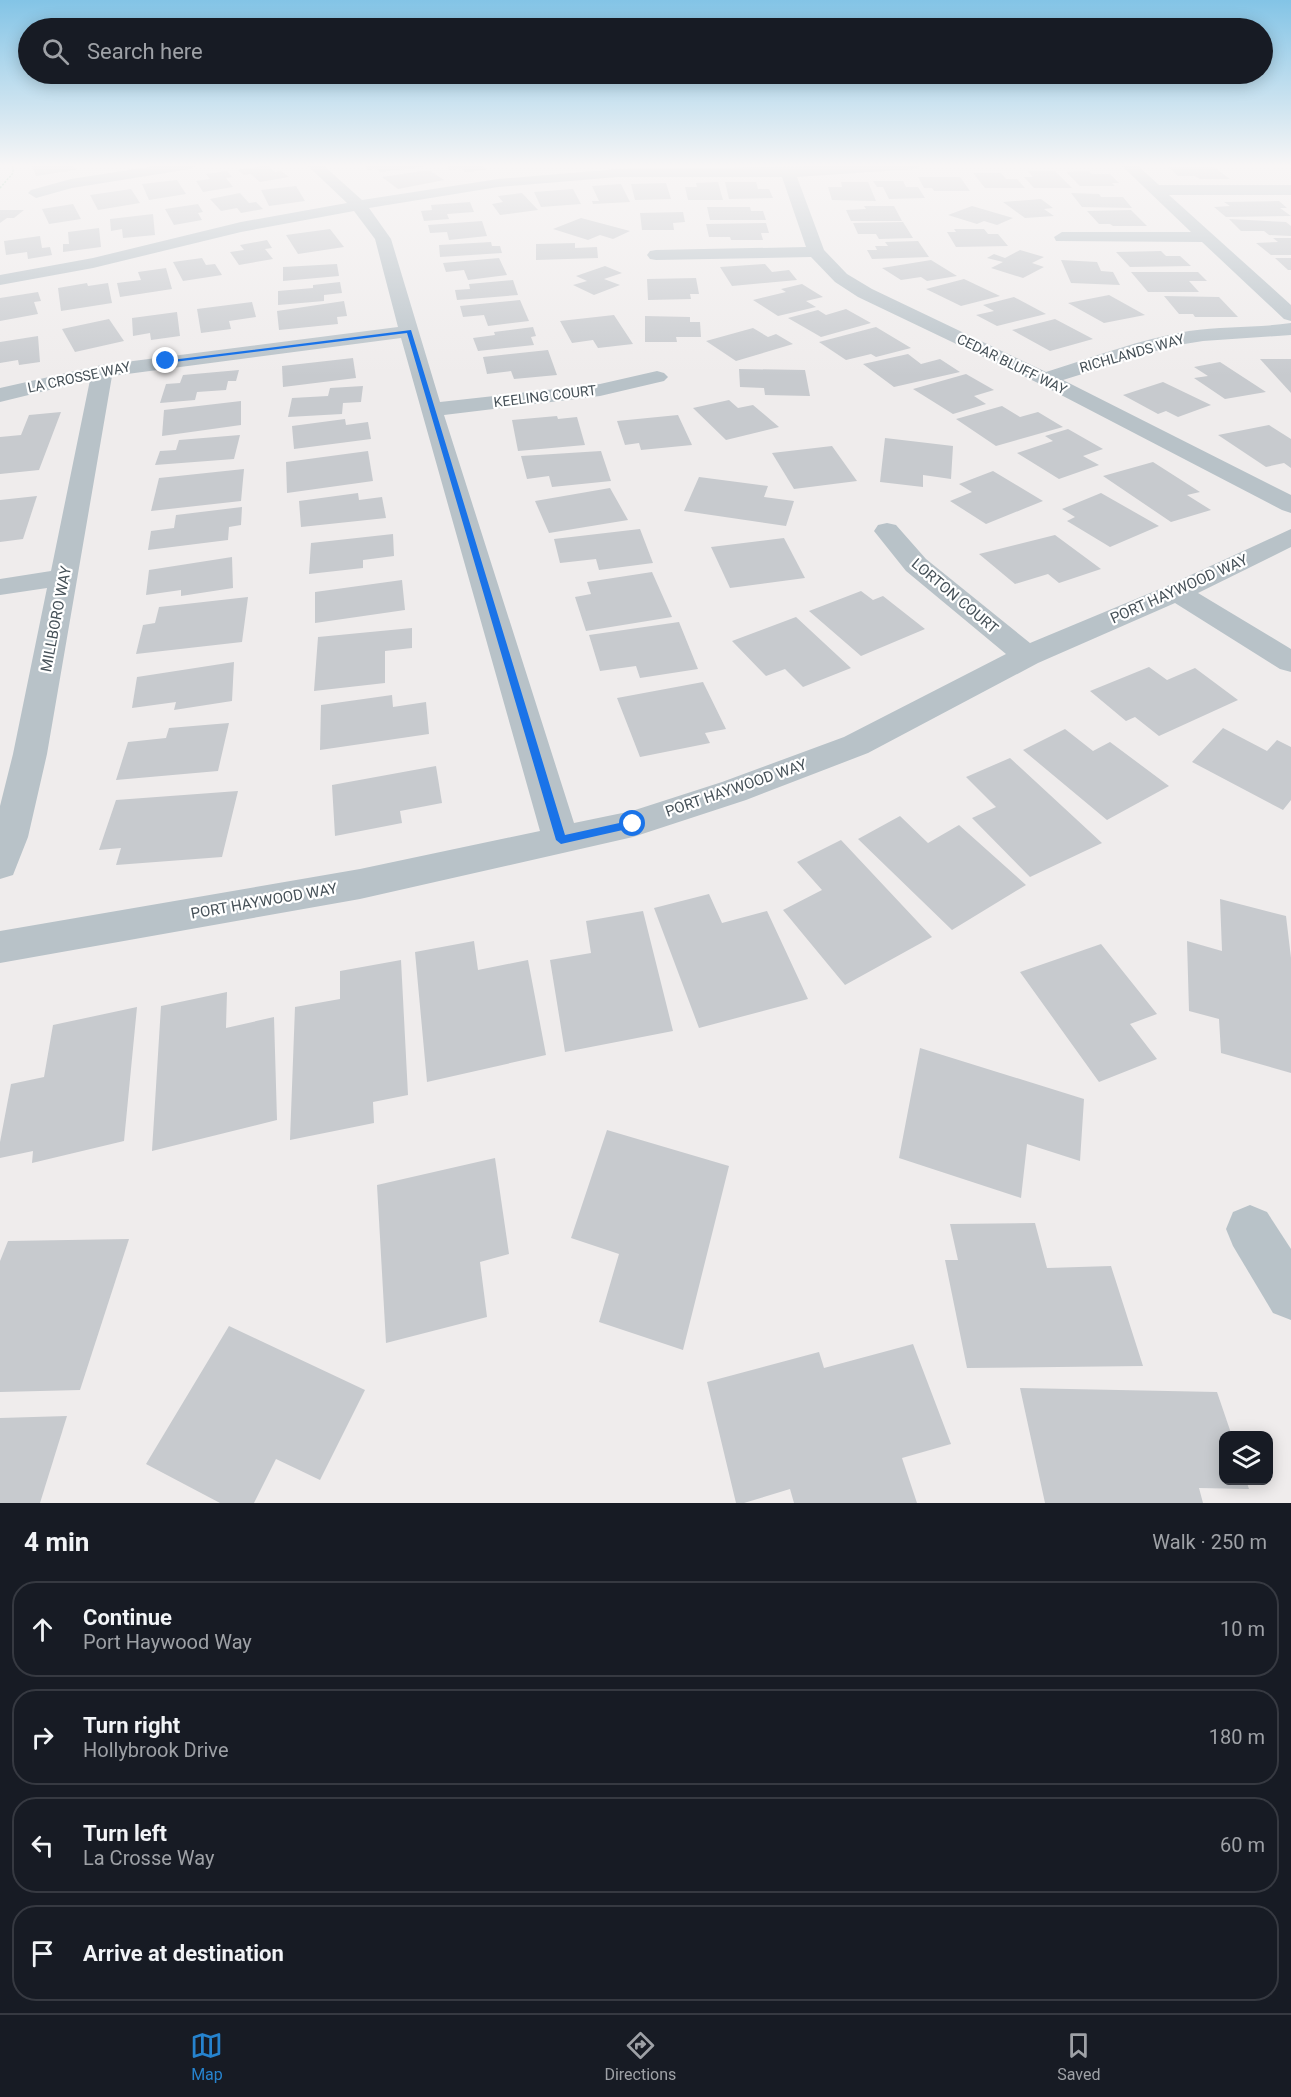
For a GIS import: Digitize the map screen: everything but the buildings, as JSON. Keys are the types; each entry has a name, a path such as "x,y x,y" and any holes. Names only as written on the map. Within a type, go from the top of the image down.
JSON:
{"street":[{"path":"0,280 93,263 209,235"},
{"path":"381,235 561,840"},
{"name":"CEDAR BLUFF WAY","path":"810,235 816,252 825,264 841,278 865,293 1045,379 1291,505"},
{"path":"1062,237 1204,237 1291,315"},
{"path":"656,255 816,252"},
{"name":"RICHLANDS WAY","path":"1045,379 1169,340 1217,333 1291,329"},
{"name":"LA CROSSE WAY","path":"0,395 102,371 409,331"},
{"name":"MILLBORO WAY","path":"0,865 10,837 30,754 102,371"},
{"name":"KEELING COURT","path":"431,410 600,390 657,377"},
{"name":"LORTON COURT","path":"887,531 916,565 1027,656"},
{"name":"PORT HAYWOOD WAY","path":"0,947 360,884 633,824 734,791 856,745 1027,656 1177,592 1291,537"},
{"path":"0,587 64,577"},
{"path":"1177,592 1291,662"},
{"path":"1250,1228 1291,1295"}],"route":[{"path":"166,361 409,331 561,840 633,824"}]}
